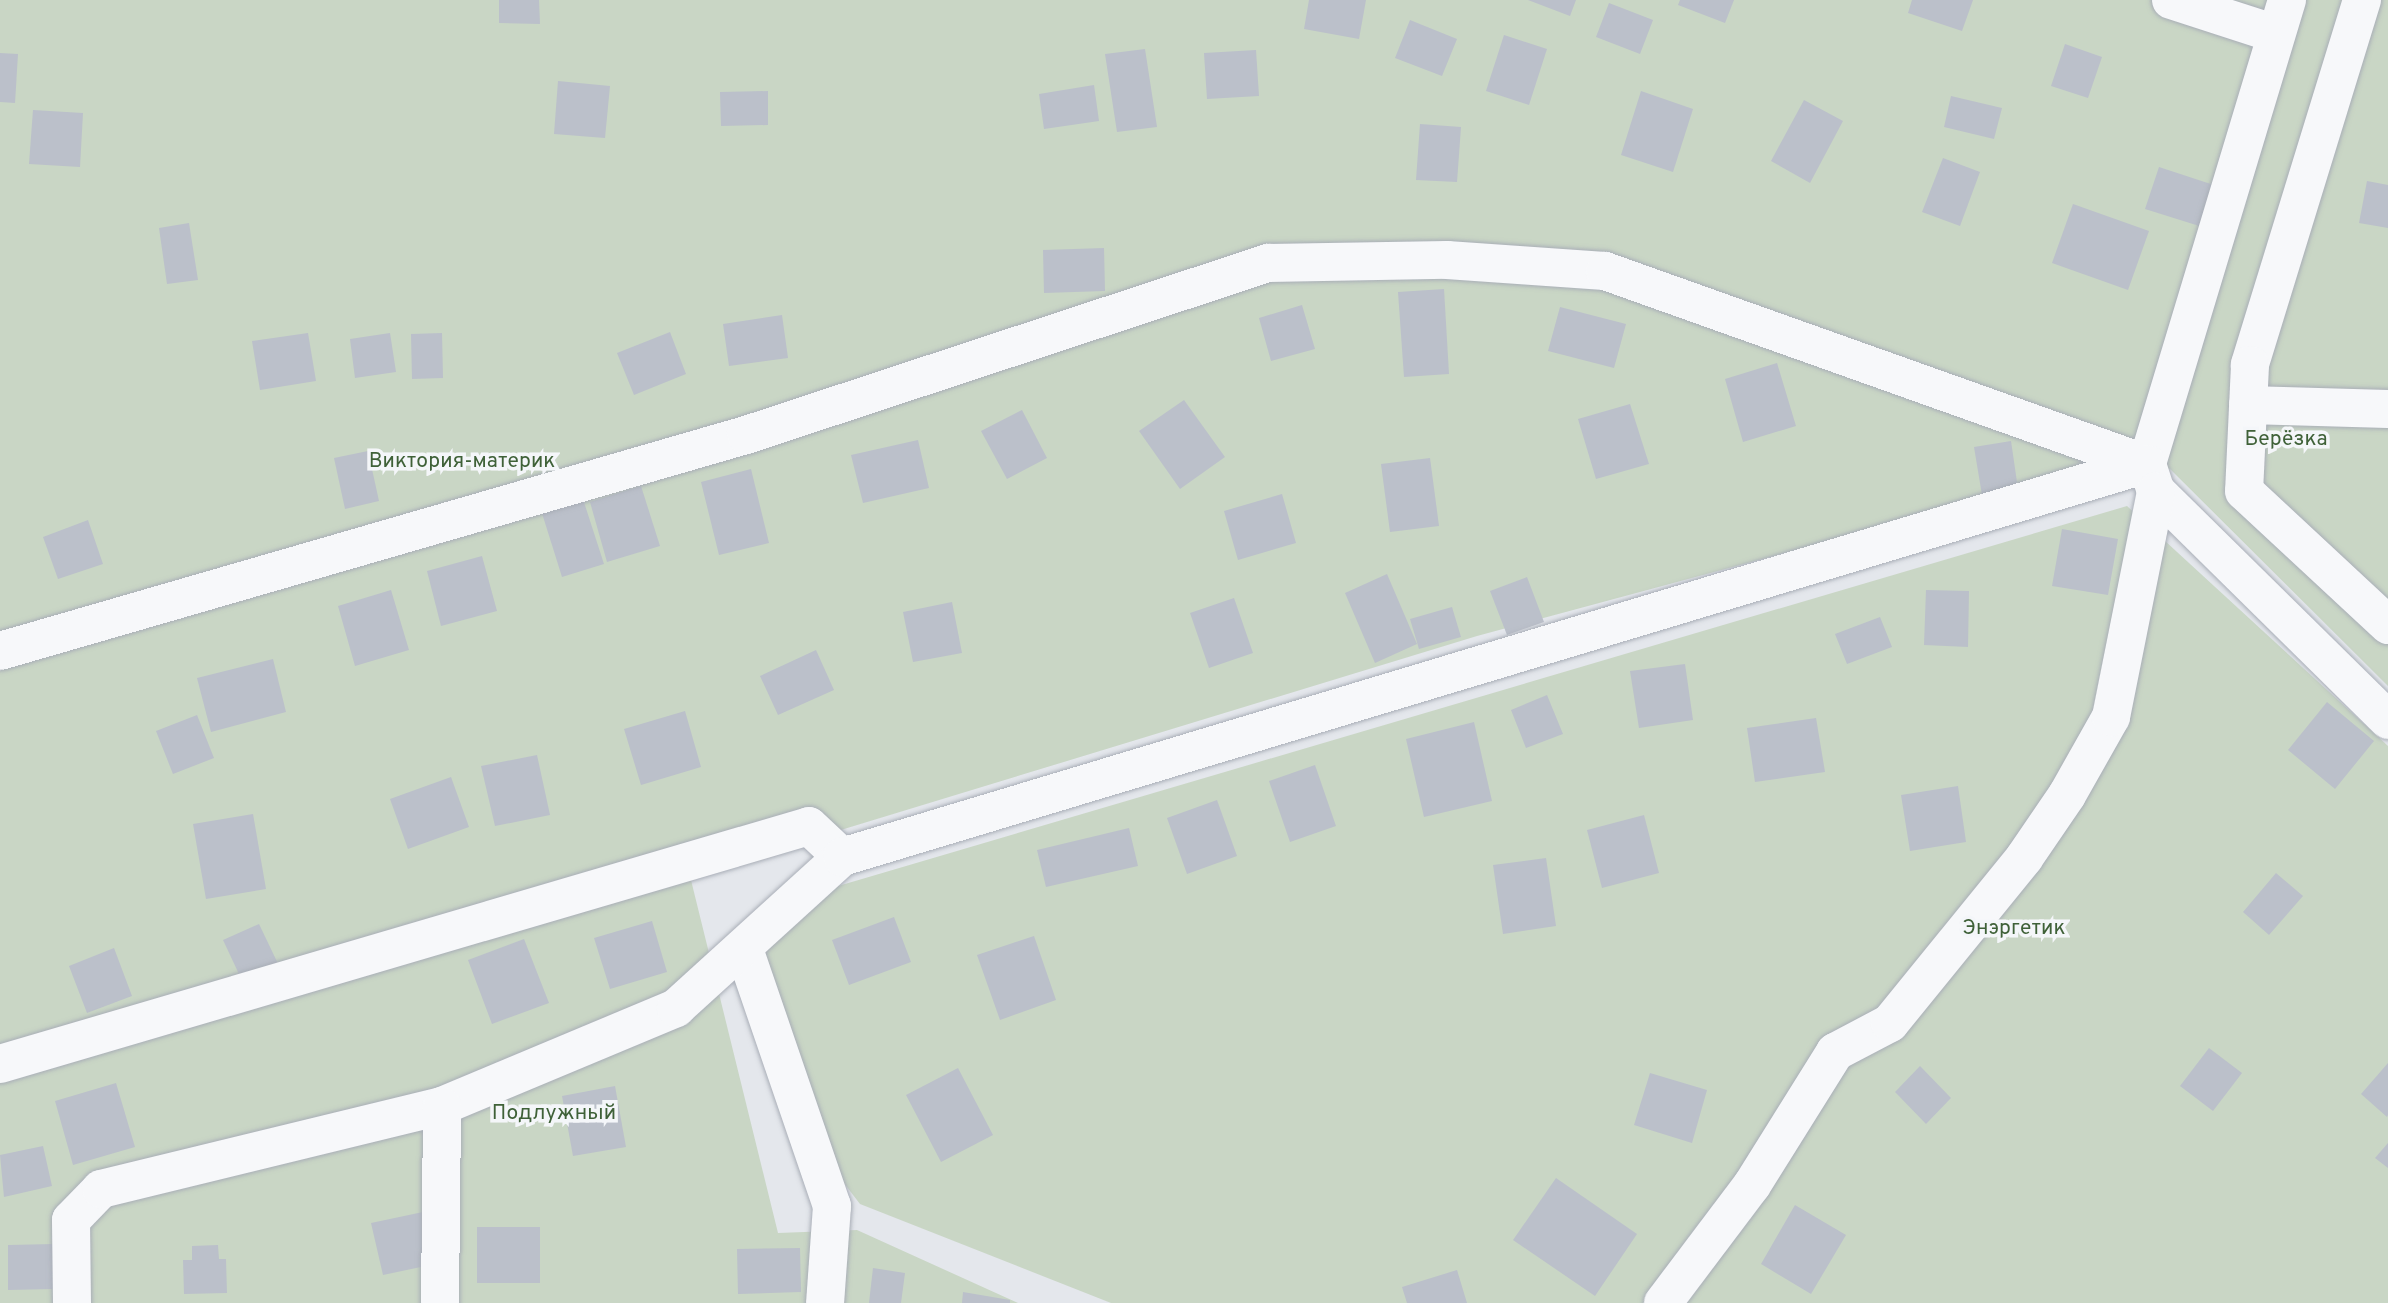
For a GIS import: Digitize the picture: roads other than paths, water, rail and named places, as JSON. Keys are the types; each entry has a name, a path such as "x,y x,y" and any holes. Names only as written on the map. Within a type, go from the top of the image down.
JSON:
{"lane":[{"path":"1663,1303 1752,1185 1835,1052 1890,1023 2024,858 2067,794 2111,717 2151,478 2281,17 2171,0"},
{"path":"2362,0 2250,365 2244,491 2388,625"},
{"path":"0,651 746,435 1268,263 1447,260 1605,271 2151,478 2388,720"},
{"path":"2248,405 2388,409"},
{"path":"72,1303 71,1220 101,1189 442,1106 676,1008 744,949 842,857 2151,478"},
{"path":"0,1064 809,826 842,857"},
{"path":"744,949 832,1206 825,1303"},
{"path":"440,1303 442,1106"}],"park label":[{"name":"Берёзка","path":"2286,440"},
{"name":"Виктория-материк","path":"462,462"},
{"name":"Энэргетик","path":"2014,929"},
{"name":"Подлужный","path":"554,1114"}]}
